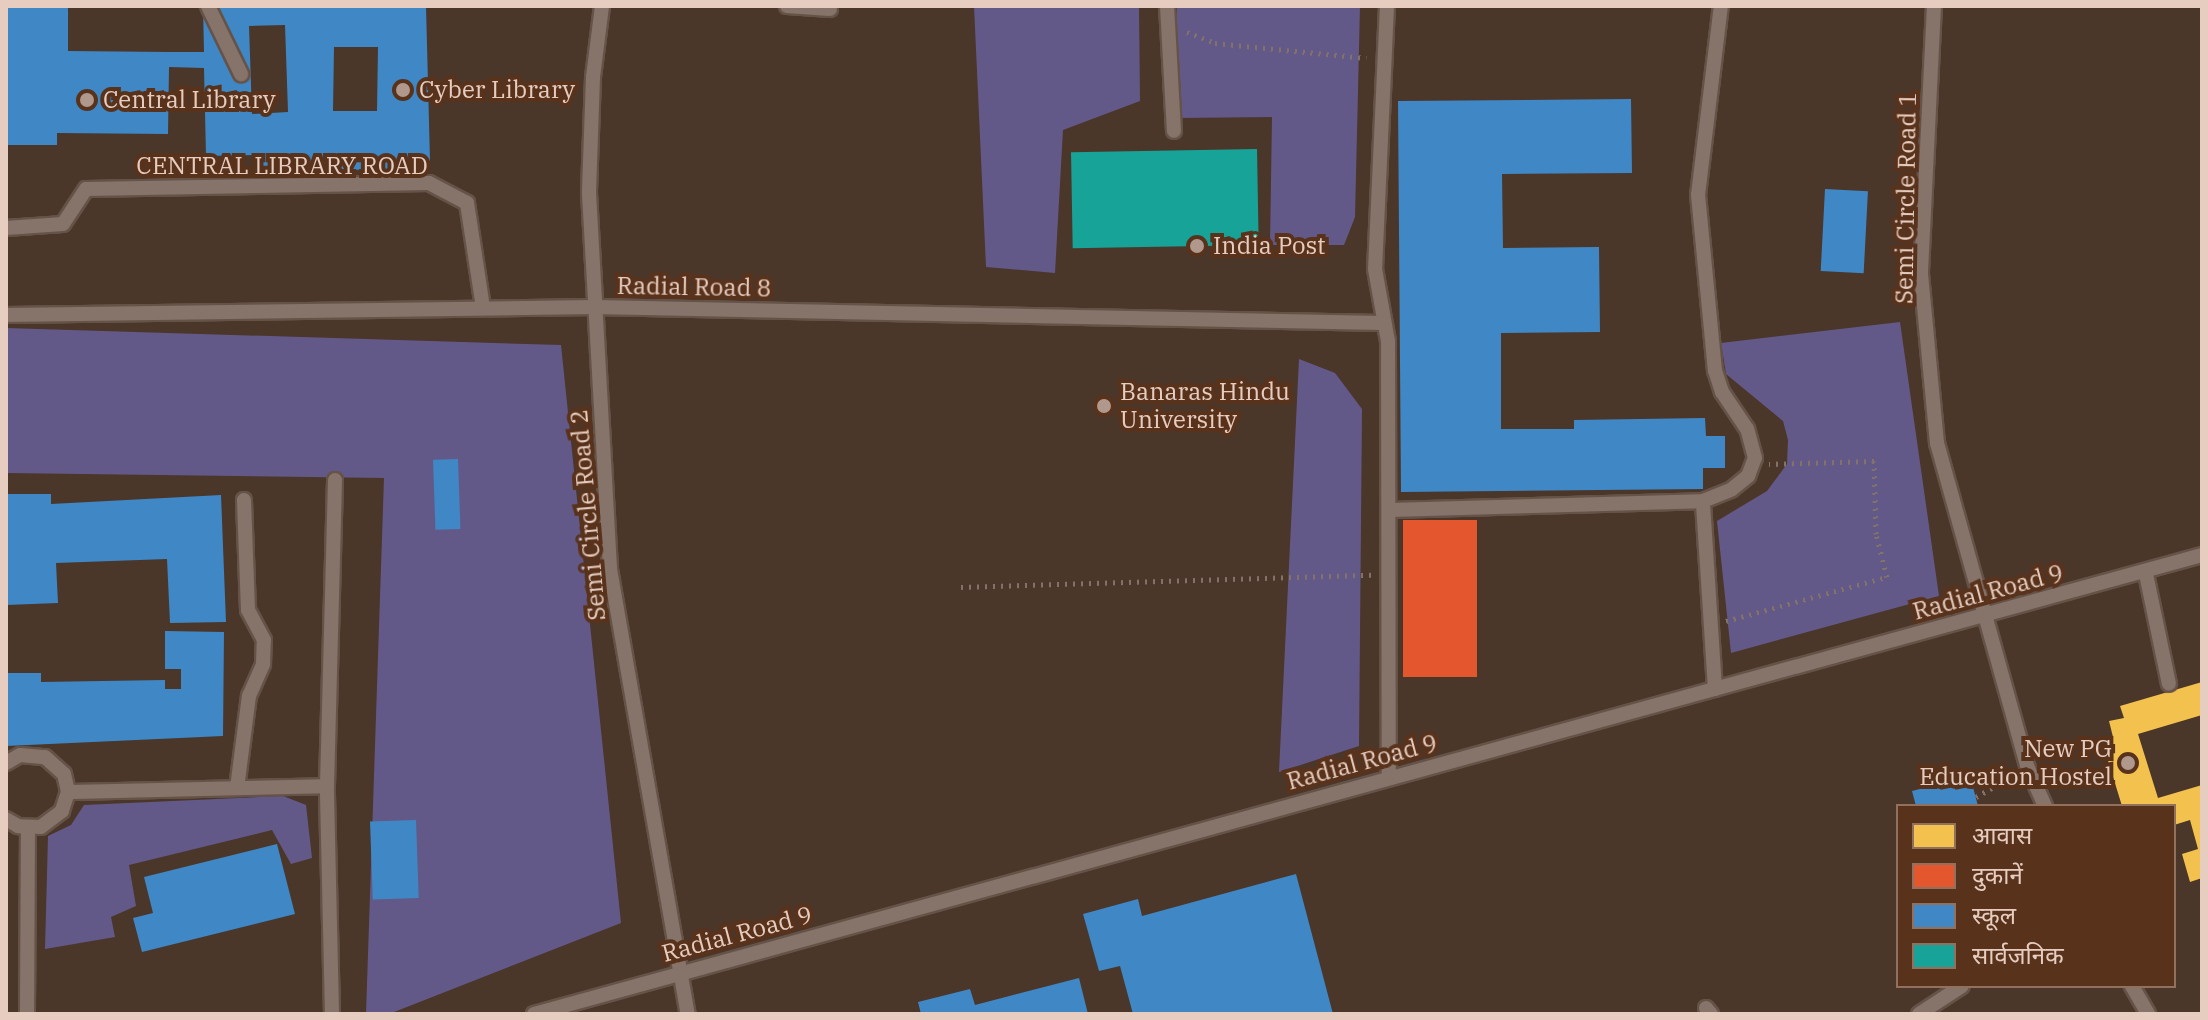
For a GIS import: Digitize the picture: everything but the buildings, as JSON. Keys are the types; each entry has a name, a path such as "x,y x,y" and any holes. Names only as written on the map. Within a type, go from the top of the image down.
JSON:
{"lane":[{"path":"208,6 241,74"},
{"name":"Semi Circle Road 2","path":"602,6 593,77 589,193 610,569 688,1014"},
{"path":"787,6 830,9"},
{"path":"1167,6 1174,131"},
{"path":"1387,6 1387,60 1375,269 1381,323 1388,341 1389,778"},
{"path":"1389,510 1703,501 1732,489 1752,465 1747,429 1722,392 1715,371 1698,195 1721,6"},
{"name":"Semi Circle Road 1","path":"1934,6 1921,274 1937,443 2028,768 2044,804"},
{"name":"CENTRAL LIBRARY ROAD","path":"6,228 63,224 86,189 429,183 467,203 483,308"},
{"name":"Radial Road 8","path":"6,315 595,307 1381,323"},
{"path":"332,1014 327,786 335,480"},
{"path":"237,788 249,696 263,664 264,640 248,610 244,500"},
{"path":"1703,501 1714,624 1715,689"},
{"name":"Radial Road 9","path":"534,1014 1984,614 2146,574 2202,555"},
{"path":"2146,574 2169,684"},
{"path":"6,763 20,755 45,757 64,774 68,792 52,821 28,828 6,819"},
{"path":"68,792 327,786"},
{"path":"27,1014 28,828"},
{"path":"1919,1014 1959,988"},
{"path":"2133,988 2148,1014"}],"path":[{"path":"1168,24 1215,43 1387,60"},
{"path":"1714,624 1887,577 1876,534 1874,461 1752,465"},
{"path":"961,587 1389,574"},
{"path":"1976,797 2028,768"}],"shaded area":[{"path":"974,6 1139,6 1140,101 1063,130 1055,273 986,267"},
{"path":"1177,6 1360,6 1355,217 1344,245 1270,245 1272,117 1177,118"},
{"path":"1900,322 1939,596 1731,653 1717,521 1767,491 1787,464 1788,440 1783,421 1726,374 1721,343"},
{"path":"6,328 561,345 621,923 389,1014 366,1014 384,478 6,473"},
{"path":"1299,359 1335,373 1362,409 1359,746 1279,772"},
{"path":"283,796 306,805 312,858 291,864 272,830 129,865 136,906 111,917 115,937 45,949 48,836 71,825 84,805"}],"place":[{"name":"Cyber Library","path":"403,90"},
{"name":"Central Library","path":"87,100"},
{"name":"India Post","path":"1197,246"},
{"name":"Banaras Hindu University","path":"1104,406"},
{"name":"New PG Education Hostel","path":"2128,763"}]}
